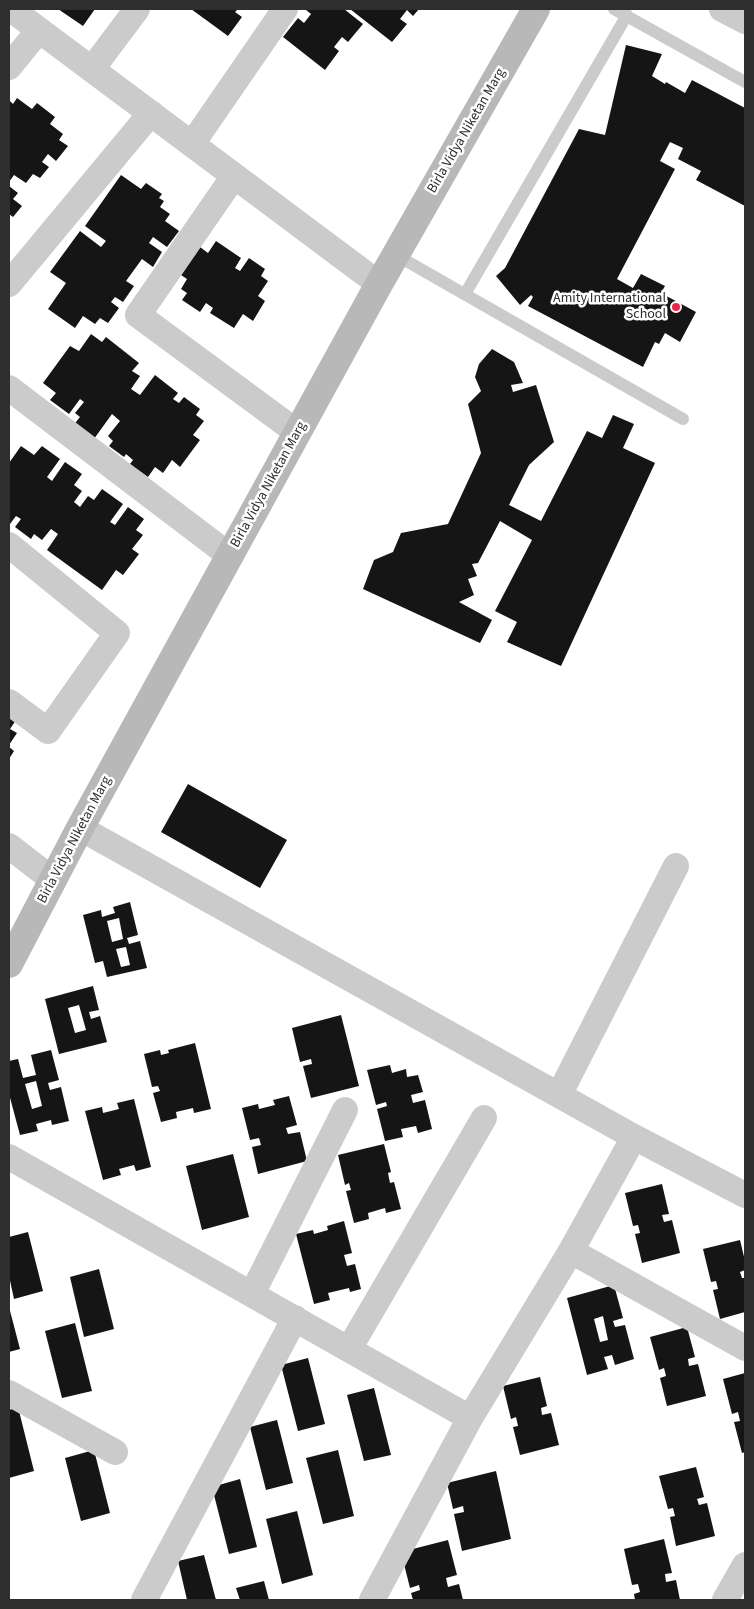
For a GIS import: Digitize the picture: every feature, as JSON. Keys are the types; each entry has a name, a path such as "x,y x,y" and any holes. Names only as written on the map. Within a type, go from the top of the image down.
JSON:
{"street":[{"path":"12,9 379,284"},
{"path":"92,69 137,9"},
{"path":"192,144 285,9"},
{"name":"Birla Vidya Niketan Marg","path":"9,964 80,828 379,284 536,9"},
{"path":"722,9 745,21"},
{"path":"9,67 39,30"},
{"path":"9,284 151,113"},
{"path":"234,176 138,315 298,433"},
{"path":"9,388 230,556"},
{"path":"9,545 117,632 48,731 9,702"},
{"path":"80,828 634,1137 745,1194"},
{"path":"9,846 53,880"},
{"path":"558,1095 676,866"},
{"path":"252,1294 345,1110"},
{"path":"349,1349 484,1118"},
{"path":"372,1600 470,1418 571,1251 634,1137"},
{"path":"9,1157 470,1418"},
{"path":"571,1251 745,1348"},
{"path":"144,1600 295,1318"},
{"path":"9,1393 114,1452"},
{"path":"725,1600 745,1565"}],"lane":[{"path":"614,9 745,82"},
{"path":"465,294 627,16"},
{"path":"396,255 684,420"}],"building":[{"path":"58,9 95,9 83,26"},
{"path":"191,9 238,9 235,12 242,17 228,36"},
{"path":"307,9 344,9 363,24 348,42 342,37 334,47 339,51 325,70 283,37 298,18 304,23 311,14"},
{"path":"350,9 419,9 413,16 407,10 400,19 407,24 392,42"},
{"path":"626,45 662,54 652,76 665,84 666,82 685,93 692,80 745,108 745,206 696,180 701,171 678,159 683,148 670,142 660,161 675,169 617,279 633,288 641,274 665,286 661,293 696,312 680,342 665,333 659,344 655,342 643,367 528,306 533,297 531,295 520,305 496,276 505,268 579,129 605,135"},
{"path":"17,98 32,109 37,103 55,117 50,124 63,134 59,140 68,146 56,161 48,154 42,162 49,167 40,178 33,174 26,183 14,175 9,182 9,100 13,104"},
{"path":"121,175 141,189 146,183 162,194 159,198 164,201 160,207 170,214 165,221 179,231 167,247 153,237 149,243 162,252 153,267 142,259 126,281 134,286 123,302 115,297 111,302 119,308 108,323 100,318 95,324 83,316 75,328 48,309 66,283 50,272 80,231 101,247 106,241 85,226"},
{"path":"9,186 18,193 13,199 22,206 13,217 9,214"},
{"path":"216,241 241,258 235,268 240,271 249,258 265,269 261,276 268,281 258,296 265,301 253,321 243,314 234,328 210,313 213,308 206,303 200,312 182,300 187,293 181,289 187,279 181,275 200,247 208,253"},
{"path":"91,334 102,342 106,337 139,363 132,371 140,376 131,389 140,395 155,375 178,393 173,399 179,403 184,397 200,409 196,415 204,421 193,435 200,440 180,467 172,460 163,473 155,467 148,477 130,464 133,460 126,454 124,457 109,446 113,441 108,436 120,421 112,414 91,443 71,428 80,417 75,413 84,402 80,399 69,414 50,400 56,393 43,383 70,346 79,351"},
{"path":"492,349 514,362 523,383 511,385 513,392 536,385 554,442 529,465 509,505 541,521 587,431 602,438 613,415 634,424 623,448 655,463 561,666 507,642 517,622 495,611 532,540 500,521 478,563 472,564 477,576 468,579 474,595 459,602 492,620 480,643 363,589 374,560 393,552 401,533 448,524 481,453 468,404 481,391 475,377 479,364"},
{"path":"21,446 34,455 42,446 60,459 47,477 52,481 65,462 82,474 74,485 82,491 74,502 80,507 88,496 94,500 102,489 123,504 110,522 115,525 128,507 144,519 136,530 143,535 132,549 139,554 123,575 116,570 102,590 47,550 58,534 51,529 42,540 34,534 31,539 15,527 21,519 16,516 9,523 9,463"},
{"path":"9,715 16,720 10,729 17,733 9,745"},
{"path":"9,747 14,751 9,759"},
{"path":"188,784 287,840 260,888 161,832"},
{"path":"130,902 138,935 127,938 129,944 140,941 147,968 107,977 103,961 95,963 83,915 101,910 102,917 115,913 113,907","holes":["119,918 123,939 112,942 107,921","126,947 130,965 121,967 116,949"]},
{"path":"93,986 99,1010 89,1012 91,1019 100,1016 107,1042 59,1054 45,999","holes":["79,1005 86,1030 75,1033 68,1008"]},
{"path":"341,1015 359,1086 311,1098 303,1066 312,1064 311,1059 300,1062 292,1028"},
{"path":"195,1043 211,1109 194,1113 193,1108 176,1112 177,1118 161,1122 153,1093 160,1091 158,1086 152,1087 144,1054 160,1050 161,1055 169,1053 168,1050"},
{"path":"51,1050 59,1080 48,1083 50,1090 61,1087 69,1121 52,1125 51,1120 36,1124 38,1131 20,1135 9,1094 9,1061 18,1059 23,1078 36,1075 31,1055","holes":["36,1081 42,1106 32,1109 25,1084"]},
{"path":"390,1065 392,1073 406,1069 407,1077 418,1075 423,1092 411,1095 413,1103 425,1100 432,1129 418,1133 416,1126 401,1129 403,1137 385,1141 377,1109 387,1106 386,1102 376,1105 367,1070"},
{"path":"289,1096 297,1125 286,1128 288,1134 300,1132 307,1161 258,1174 252,1147 261,1145 259,1138 250,1140 242,1108 258,1104 259,1109 275,1105 273,1100"},
{"path":"134,1099 151,1167 136,1171 134,1165 119,1169 121,1175 103,1180 85,1111 102,1107 103,1113 119,1109 117,1103"},
{"path":"384,1144 391,1172 388,1173 390,1183 394,1182 401,1209 386,1213 385,1208 368,1213 369,1219 354,1223 346,1191 351,1190 349,1183 345,1185 338,1155"},
{"path":"233,1154 249,1217 202,1230 186,1166"},
{"path":"662,1184 669,1214 662,1215 664,1222 672,1220 680,1253 642,1263 635,1234 640,1233 638,1225 633,1226 625,1193"},
{"path":"344,1221 352,1253 344,1255 347,1266 355,1264 361,1289 350,1292 349,1288 328,1293 330,1300 314,1304 296,1234 313,1230 314,1234 328,1230 327,1226"},
{"path":"28,1232 43,1291 14,1299 9,1276 9,1237"},
{"path":"740,1240 745,1261 745,1270 740,1272 742,1278 745,1278 745,1312 720,1319 713,1290 718,1289 716,1281 711,1282 703,1249"},
{"path":"99,1269 114,1329 84,1337 70,1277"},
{"path":"614,1285 623,1318 613,1321 615,1327 625,1325 634,1359 615,1365 612,1355 604,1357 608,1369 587,1375 567,1298","holes":["603,1316 608,1340 600,1342 594,1319"]},
{"path":"9,1307 20,1349 9,1352"},
{"path":"75,1323 92,1391 62,1398 45,1331"},
{"path":"687,1327 695,1357 688,1359 689,1366 698,1364 706,1396 667,1406 660,1378 666,1376 664,1368 659,1370 650,1337"},
{"path":"308,1358 325,1424 298,1431 281,1365"},
{"path":"745,1373 745,1452 742,1453 734,1422 740,1421 738,1412 732,1414 723,1379"},
{"path":"540,1377 547,1406 541,1408 542,1415 551,1413 559,1445 520,1455 513,1427 518,1426 516,1417 511,1419 503,1386"},
{"path":"374,1388 391,1455 364,1461 347,1395"},
{"path":"18,1407 34,1471 9,1478 9,1410"},
{"path":"277,1420 293,1483 266,1490 250,1427"},
{"path":"94,1450 110,1513 81,1521 65,1458"},
{"path":"338,1450 354,1516 323,1524 306,1458"},
{"path":"696,1467 704,1497 697,1499 699,1505 707,1503 715,1536 676,1546 670,1517 675,1516 673,1508 668,1509 659,1476"},
{"path":"496,1471 511,1539 462,1551 454,1514 464,1512 463,1506 453,1509 447,1483"},
{"path":"240,1479 257,1547 229,1554 212,1487"},
{"path":"297,1511 313,1575 282,1584 266,1519"},
{"path":"664,1539 672,1573 665,1574 666,1582 676,1580 680,1600 635,1600 634,1594 640,1592 638,1584 632,1585 624,1549"},
{"path":"448,1540 457,1575 446,1578 448,1587 459,1584 463,1600 413,1600 411,1593 420,1590 419,1585 410,1588 401,1552"},
{"path":"204,1555 216,1600 187,1600 178,1561"},
{"path":"264,1581 269,1600 240,1600 236,1588"}],"place":[{"name":"Amity International School","path":"676,307"}]}
